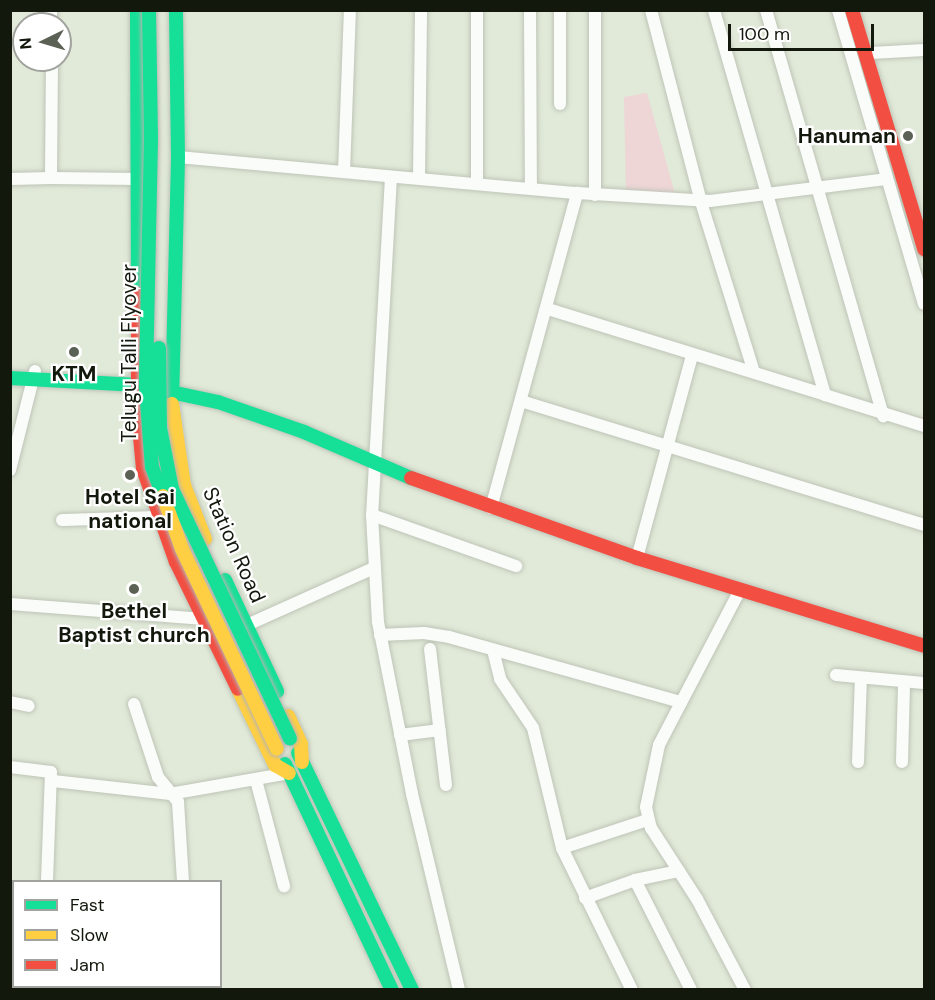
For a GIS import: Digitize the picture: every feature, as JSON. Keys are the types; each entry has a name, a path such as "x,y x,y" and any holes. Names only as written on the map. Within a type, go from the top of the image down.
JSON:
{"main road":[{"path":"137,10 138,385 143,469 158,517 204,619 275,765 289,773 392,990"},
{"name":"Telugu Talli Flyover","path":"149,10 151,139 146,388 152,467 182,549 289,773"},
{"name":"Telugu Talli Flyover","path":"161,10 164,138 159,368 165,461 195,545 302,762"},
{"name":"Station Road","path":"176,10 178,157 171,392 175,444 184,485 199,526 302,744 302,762 412,990"},
{"path":"852,10 924,249"},
{"path":"859,10 924,222"},
{"path":"10,369 34,376"},
{"path":"10,378 34,376 138,385 218,402 277,422 374,465 491,508 637,558 918,645 924,656"}],"street":[{"path":"344,172 350,10"},
{"path":"418,178 421,10"},
{"path":"477,10 477,183"},
{"path":"530,10 531,188"},
{"path":"560,10 560,104"},
{"path":"594,10 595,195"},
{"path":"651,10 701,202 754,372"},
{"path":"714,10 825,395"},
{"path":"766,10 882,416"},
{"path":"838,10 924,304"},
{"path":"871,52 924,50"},
{"path":"51,178 52,72"},
{"path":"178,157 595,195 701,202 767,196 886,179"},
{"path":"391,177 374,465 372,515 374,568 380,635 400,735 459,990"},
{"path":"10,179 139,179"},
{"path":"491,508 548,309 577,193"},
{"path":"548,309 692,355 754,372 882,416 924,426"},
{"path":"637,558 692,355"},
{"path":"10,470 34,376"},
{"path":"521,401 924,525"},
{"path":"372,515 516,566"},
{"path":"62,520 158,517"},
{"path":"247,625 374,568"},
{"path":"740,590 681,702 653,763 647,792 647,820 679,871 745,990"},
{"path":"10,603 204,619"},
{"path":"380,635 432,634 681,702"},
{"path":"430,649 446,785"},
{"path":"493,650 500,679 533,728 562,848 632,990"},
{"path":"836,675 904,683 924,683"},
{"path":"858,762 861,678"},
{"path":"902,762 904,683"},
{"path":"10,702 29,706"},
{"path":"134,704 158,777 178,802 183,880"},
{"path":"400,735 440,730"},
{"path":"10,767 51,772 53,781 47,880"},
{"path":"53,781 170,794 289,773"},
{"path":"256,780 284,886"},
{"path":"562,848 647,820"},
{"path":"585,898 635,880 679,871"},
{"path":"635,880 691,990"}],"shaded area":[{"path":"647,93 675,194 626,193 624,97"}],"traffic: fast":[{"path":"137,10 138,294"},
{"path":"149,10 151,139 146,388 152,467 163,496"},
{"path":"172,404 178,157 176,10"},
{"path":"159,348 160,428 172,489 290,739"},
{"path":"10,378 138,385 218,402 304,432 411,478"},
{"path":"225,580 277,691"},
{"path":"298,753 412,990"},
{"path":"285,764 392,990"}],"traffic: slow":[{"path":"172,404 184,485 205,539"},
{"path":"163,496 182,549 277,749"},
{"path":"238,689 275,765 289,773"},
{"path":"288,716 301,744 302,762"}],"traffic: jam":[{"path":"852,10 924,249"},
{"path":"138,294 138,415 143,469 176,562 238,689"},
{"path":"411,478 637,558 924,646"}],"place":[{"name":"Hanuman","path":"908,136"},
{"name":"KTM","path":"74,352"},
{"name":"Hotel Sai national","path":"130,475"},
{"name":"Bethel Baptist church","path":"134,589"}]}
